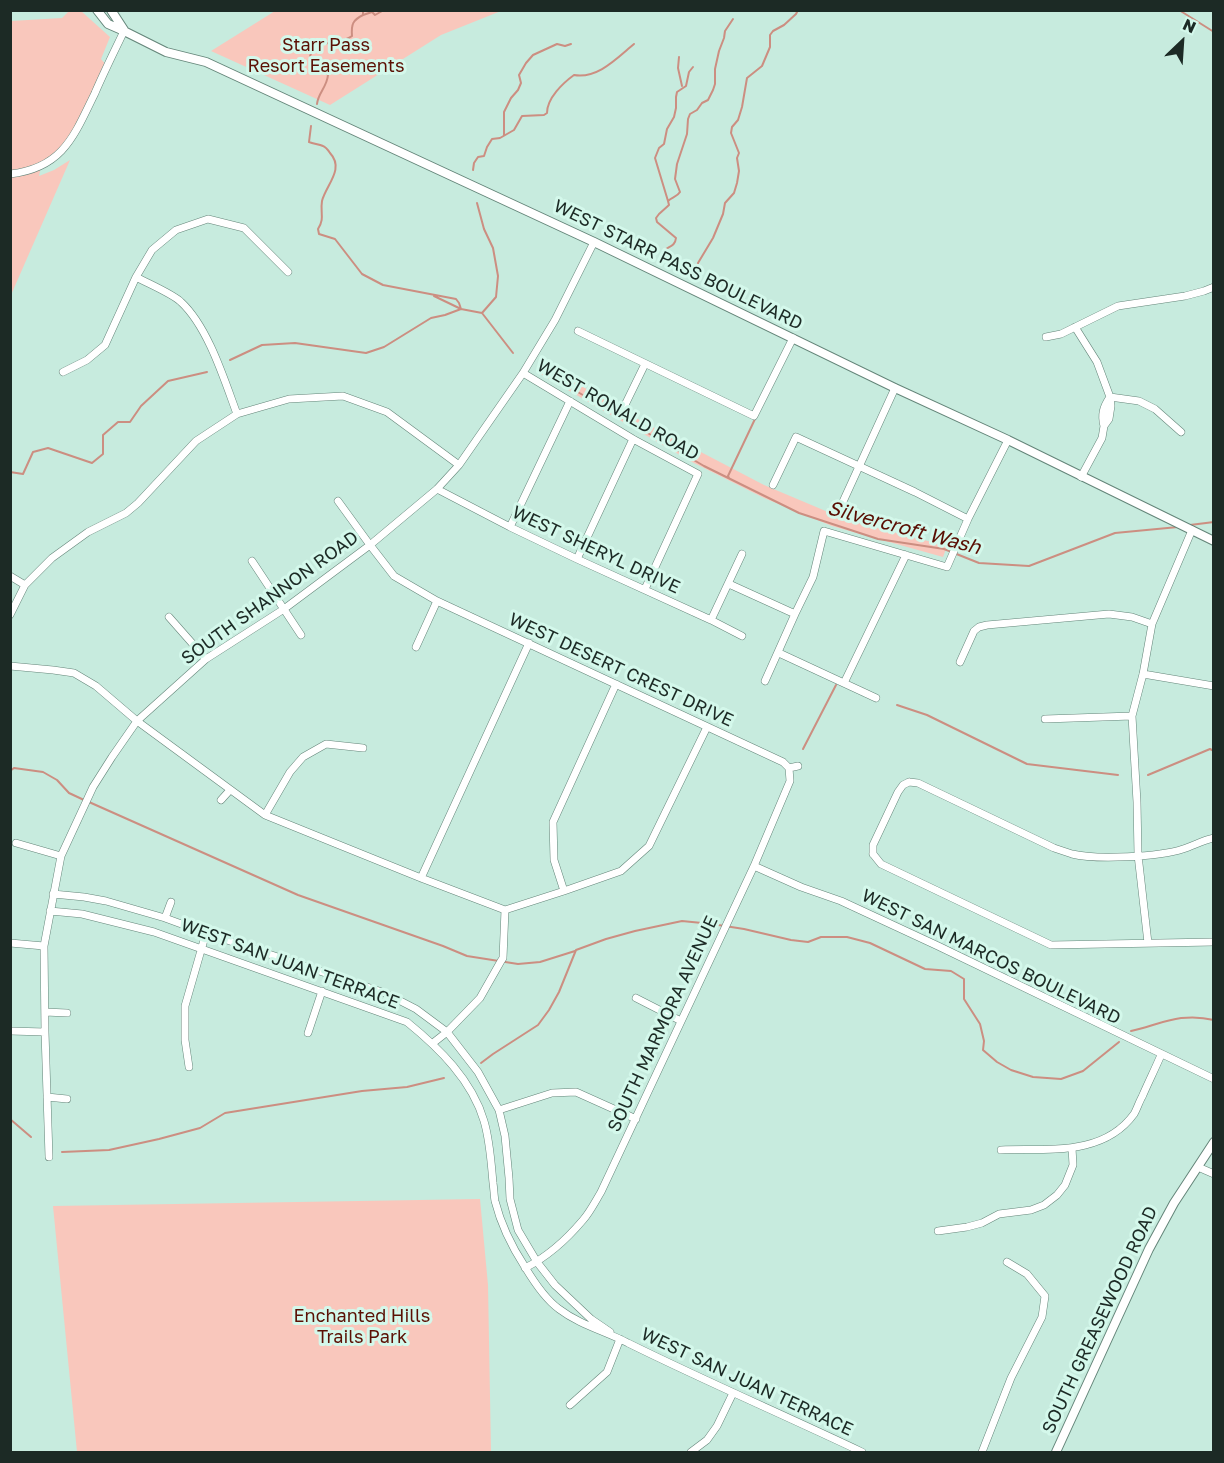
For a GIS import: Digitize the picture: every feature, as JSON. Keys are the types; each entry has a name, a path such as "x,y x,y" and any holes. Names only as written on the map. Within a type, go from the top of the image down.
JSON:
{"street":[{"name":"WEST STARR PASS BOULEVARD","path":"98,10 108,24 166,52 206,62 594,242 1214,541"},
{"path":"10,174 28,172 44,165 59,154 75,134 124,31 111,10"},
{"path":"63,372 87,360 105,345 136,277 152,250 176,230 208,219 244,228 288,272"},
{"name":"SOUTH SHANNON ROAD","path":"49,1157 44,946 61,856 93,787 137,722 206,658 284,609 370,545 437,489 459,465 523,373 555,320 594,242"},
{"path":"136,277 180,301 196,321 216,358 237,414"},
{"path":"1046,337 1061,334 1118,306 1185,296 1214,287"},
{"path":"1075,327 1097,362 1111,406 1102,438 1081,477"},
{"path":"578,331 754,416 793,338"},
{"path":"624,407 645,364"},
{"name":"WEST RONALD ROAD","path":"523,373 698,474 645,589"},
{"path":"841,506 895,388"},
{"path":"10,615 25,585 52,558 88,532 126,513 196,441 237,414 289,399 343,396 387,412 459,465"},
{"path":"1110,398 1138,401 1155,409 1181,432"},
{"path":"510,527 570,401"},
{"path":"773,485 796,437 968,519"},
{"path":"578,559 633,438"},
{"path":"765,681 813,577 824,531 947,567 968,519 1008,440"},
{"name":"WEST SHERYL DRIVE","path":"437,489 510,527 742,636"},
{"name":"WEST DESERT CREST DRIVE","path":"338,501 394,576 437,601 783,762 789,768"},
{"path":"1148,943 1138,855 1132,716 1143,674 1152,624 1191,530"},
{"path":"711,620 742,554"},
{"path":"844,683 906,555"},
{"path":"252,561 301,635"},
{"path":"10,576 25,585"},
{"path":"729,584 795,614"},
{"path":"416,647 437,601"},
{"path":"960,662 977,625 1109,614 1132,617 1152,624"},
{"path":"169,617 206,658"},
{"path":"421,878 530,643"},
{"path":"779,653 876,698"},
{"path":"10,666 74,674 96,686 137,722 264,815 505,910 621,871 649,846 707,727"},
{"path":"1143,674 1214,686"},
{"path":"564,891 554,860 553,822 616,684"},
{"path":"1045,719 1132,716"},
{"path":"264,815 290,772 303,757 326,744 363,748"},
{"path":"789,768 798,766"},
{"name":"SOUTH MARMORA AVENUE","path":"525,1268 537,1262 570,1234 585,1218 601,1192 754,866 790,781 789,768"},
{"path":"1214,838 1164,853 1095,857 1072,854 1054,848 908,778 898,792 869,856 881,864 1051,945 1214,942"},
{"path":"221,800 230,790"},
{"path":"16,843 61,856"},
{"name":"WEST SAN MARCOS BOULEVARD","path":"754,866 801,887 841,901 1214,1079"},
{"name":"WEST SAN JUAN TERRACE","path":"53,894 84,897 165,918 385,993 416,1009 447,1032 478,1072 499,1110 505,1136 510,1199 518,1230 537,1262 555,1285 591,1319 620,1339"},
{"name":"WEST SAN JUAN TERRACE","path":"165,918 171,902"},
{"path":"433,1043 480,998 503,958 505,910"},
{"name":"WEST SAN JUAN TERRACE","path":"50,911 102,918 154,932 407,1022 433,1043 464,1079 477,1103 484,1120 490,1152 495,1201 509,1240 544,1295 558,1309 587,1326 620,1339 862,1452"},
{"path":"189,1066 185,1040 185,1006 206,933"},
{"path":"10,943 44,946"},
{"path":"308,1034 322,991"},
{"path":"636,998 681,1020"},
{"path":"45,1012 67,1013"},
{"path":"10,1031 45,1032"},
{"path":"1001,1150 1072,1148 1086,1146 1104,1139 1121,1127 1134,1113 1161,1055"},
{"path":"499,1110 552,1093 576,1092 636,1119"},
{"path":"47,1097 67,1099"},
{"name":"SOUTH GREASEWOOD ROAD","path":"1056,1452 1149,1249 1174,1203 1214,1142"},
{"path":"938,1231 967,1227 999,1215 1031,1210 1044,1205 1065,1185 1073,1165 1072,1148"},
{"path":"1198,1167 1214,1174"},
{"path":"982,1452 1011,1378 1041,1317 1045,1296 1027,1274 1007,1262"},
{"path":"570,1405 607,1372 620,1339"},
{"path":"691,1452 707,1440 717,1426 733,1393"}],"green space":[{"path":"69,11 81,11 110,37 101,59 107,66 76,133 41,166 39,176 70,160 11,295 11,21 62,18"},
{"name":"Starr Pass Resort Easements","path":"275,11 501,11 441,35 330,105 211,51"},
{"path":"542,362 628,414 764,485 847,520 947,546 943,557 832,526 764,498 692,462 537,372"},
{"name":"Enchanted Hills Trails Park","path":"480,1199 488,1285 491,1452 77,1452 53,1206"}],"waterway":[{"path":"317,104 328,75 310,56 313,50 322,44 341,41 352,36 353,23 363,15 363,10"},
{"path":"363,15 372,12 375,15 384,10"},
{"path":"696,276 698,263 713,238 725,203 734,193 737,183 739,153 731,133 742,107 747,78 762,66 770,47 770,35 784,25 798,10"},
{"path":"1179,10 1214,32"},
{"path":"664,259 662,253 674,244 676,238 657,222 656,218 669,205 668,201 680,192 675,179 677,164 687,134 688,119 690,114 708,100 713,90 719,51 725,31 733,19"},
{"path":"504,135 504,112 518,90 521,83 519,75 526,63 533,55 557,44 565,46 571,44"},
{"path":"473,170 474,163 478,157 484,156 492,139 500,138 514,130 522,116 547,113 553,96 570,78 574,75 599,71 634,44"},
{"path":"679,57 678,68 682,86"},
{"path":"668,201 655,158 659,148 664,144 667,129 674,117 677,92 686,86 689,72 693,67"},
{"path":"311,126 309,142 326,148 336,165 322,201 319,234 335,239 362,274 383,285 456,299 461,309"},
{"path":"477,203 484,229 493,248 498,276 496,297 482,313"},
{"path":"434,296 461,309"},
{"name":"Silvercroft Wash","path":"230,360 262,345 295,343 366,353 384,347 431,318 461,309 482,313 513,353"},
{"name":"Silvercroft Wash","path":"10,472 23,474 33,452 48,448 92,463 103,454 103,435 118,422 130,422 141,406 168,381 207,372"},
{"name":"Silvercroft Wash","path":"547,374 704,466 799,513 878,539 944,549 979,563 1029,566 1115,533 1178,527"},
{"path":"729,478 755,419"},
{"name":"Silvercroft Wash","path":"1190,525 1214,522"},
{"path":"803,749 836,685"},
{"path":"897,705 927,715 1027,764 1118,775"},
{"path":"1148,775 1210,749 1214,751"},
{"path":"10,771 14,768 43,772 57,780 69,793 84,800"},
{"path":"89,802 298,895 467,956 518,964 540,962 575,951"},
{"path":"481,1063 538,1025 559,992 576,950 635,931 682,921 744,929 808,942 821,937 847,937 870,943 925,969 951,971 964,979 964,999 980,1024 984,1041 983,1050 1011,1070 1033,1077 1061,1079 1083,1071 1119,1042"},
{"path":"1131,1031 1181,1018 1214,1020"},
{"path":"62,1152 109,1150 159,1139 200,1128 225,1113 362,1091 407,1087 444,1078"},
{"path":"10,1119 31,1137"}]}
